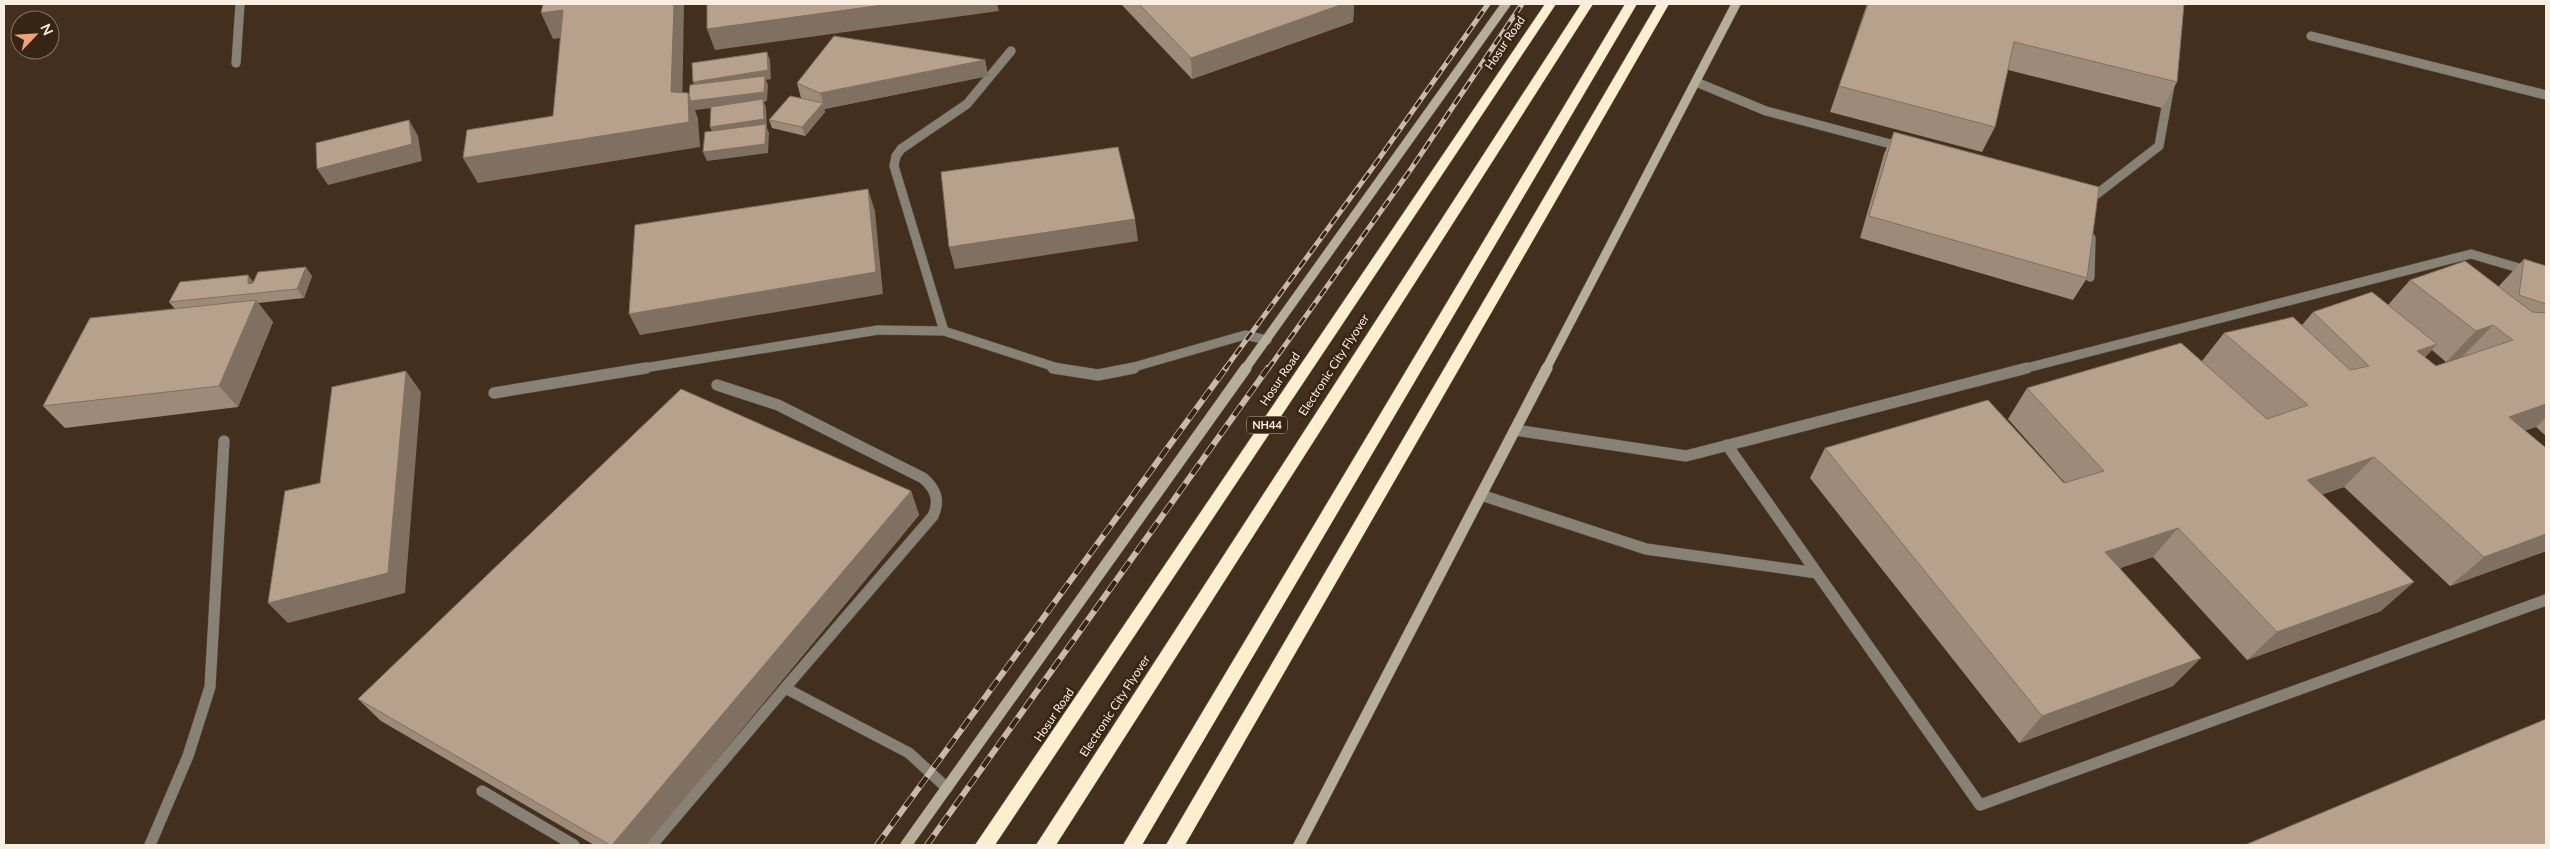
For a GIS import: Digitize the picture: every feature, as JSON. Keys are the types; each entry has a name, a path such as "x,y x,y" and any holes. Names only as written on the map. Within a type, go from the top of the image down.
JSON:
{"highway":[{"name":"Hosur Road","path":"984,845 1550,4"},
{"name":"Electronic City Flyover","path":"1045,845 1587,4"},
{"path":"1132,845 1631,4"},
{"path":"1174,845 1663,4"}],"street":[{"path":"236,63 240,4"},
{"path":"906,845 1506,4"},
{"path":"1298,845 1736,4"},
{"path":"2311,36 2546,94"},
{"path":"944,331 894,166 896,156 901,148 967,104 1011,51"},
{"path":"2092,207 2093,197 2159,146 2172,78"},
{"path":"1696,82 1766,111 1910,149"},
{"path":"2083,195 2093,197"},
{"path":"2090,277 2092,227"},
{"path":"1515,430 1686,456 2471,254 2546,276"},
{"path":"494,392 878,330 944,331 1052,368 1098,375 1144,366 1245,335 1266,340"},
{"path":"652,845 933,516 938,504 934,487 923,478 786,409 717,385"},
{"path":"150,845 188,756 210,687 224,441"},
{"path":"1727,445 1980,805 2546,600"},
{"path":"1481,495 1646,549 1817,573"},
{"path":"785,688 909,753 947,788"},
{"path":"482,791 574,845"}],"building":[{"path":"543,4 674,4 671,92 688,93 689,122 463,158 467,130 553,116 563,10 541,13"},
{"path":"707,4 890,4 707,29"},
{"path":"1139,4 1343,4 1191,58"},
{"path":"1868,4 2184,4 2177,82 2014,42 1995,127 1839,86"},
{"path":"834,36 985,60 820,93 797,83"},
{"path":"767,52 768,70 693,82 692,63"},
{"path":"765,76 764,92 691,101 689,95 690,85"},
{"path":"790,96 823,103 802,127 769,120"},
{"path":"763,99 764,119 710,127 711,107"},
{"path":"409,120 412,144 317,169 316,143"},
{"path":"766,124 765,144 703,152 705,132"},
{"path":"1894,132 2099,187 2087,278 1869,216"},
{"path":"1118,147 1135,219 949,247 941,172"},
{"path":"868,189 876,272 629,314 635,225"},
{"path":"2524,259 2546,266 2546,304 2519,295"},
{"path":"2465,261 2532,312 2546,313 2546,404 2509,417 2546,448 2546,534 2484,557 2374,457 2307,480 2414,582 2277,632 2178,528 2105,552 2201,658 2042,716 1825,448 1988,400 2064,483 2104,471 2027,388 2181,343 2267,419 2308,405 2224,333 2293,317 2350,370 2369,366 2313,312 2372,292 2437,344 2417,351 2436,366 2513,340 2493,325 2476,331 2410,280"},
{"path":"306,267 297,289 169,302 180,282 248,275 248,284 253,283 258,272"},
{"path":"256,300 219,386 43,406 90,318"},
{"path":"406,371 388,573 268,603 285,491 320,483 332,387"},
{"path":"681,389 911,491 612,845 610,845 358,699"},
{"path":"2546,719 2546,845 2245,845"}],"railway":[{"path":"1225,369 1376,163 1488,4"},
{"path":"1268,369 1411,169 1522,4"},
{"path":"877,845 1226,368"},
{"path":"927,845 1268,368"}]}
